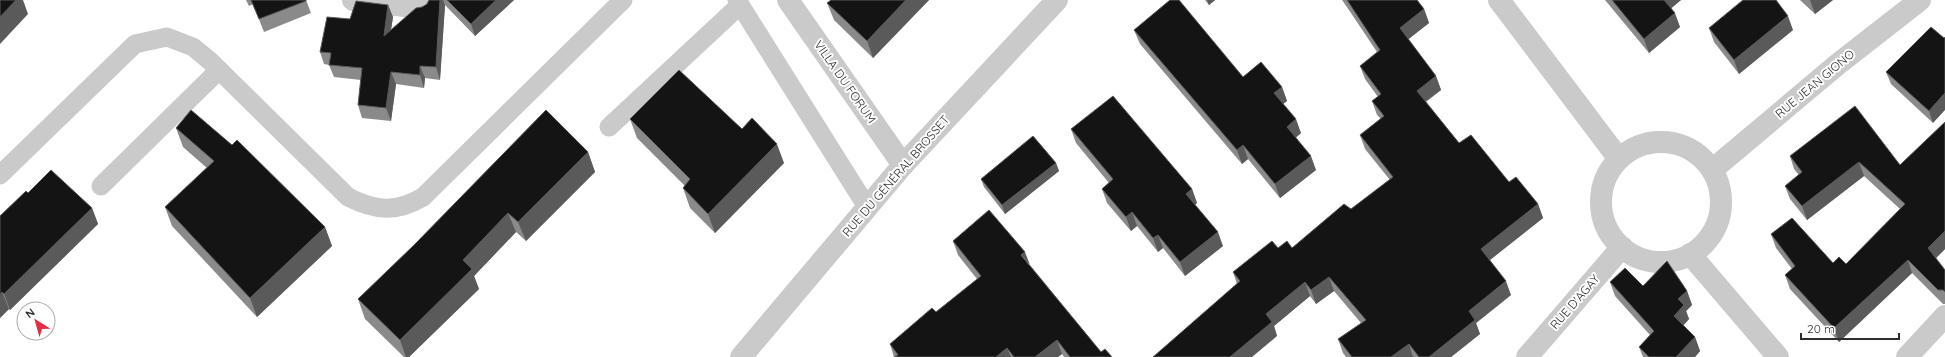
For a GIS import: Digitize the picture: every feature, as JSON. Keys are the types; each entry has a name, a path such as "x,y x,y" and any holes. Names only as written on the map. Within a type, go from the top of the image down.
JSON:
{"street":[{"path":"353,0 422,8 430,0"},
{"name":"VILLA DU FORUM","path":"788,0 902,165"},
{"name":"RUE DU GÉNÉRAL BROSSET","path":"741,357 902,165 1057,0"},
{"path":"1499,0 1619,159"},
{"name":"RUE JEAN GIONO","path":"1712,170 1838,64 1920,0"},
{"path":"1668,142 1686,146 1701,156 1712,170 1720,188 1721,207 1716,226 1706,242 1690,254 1673,260 1655,262 1637,257 1622,247 1609,232 1602,214 1601,194 1607,175 1619,159 1633,149 1650,143 1668,142"},
{"name":"RUE D'AGAY","path":"1527,357 1622,247"},
{"path":"1690,254 1778,357"},
{"path":"1907,357 1945,316"}],"lane":[{"path":"0,175 135,44 167,37 181,41 193,47 219,70 348,197 363,204 380,209 400,207 411,204 423,197 623,0"},
{"path":"610,127 739,2 867,207"},
{"path":"101,186 219,70"}],"building":[{"path":"0,0 16,0 0,17"},
{"path":"251,0 306,0 306,1 259,19"},
{"path":"429,0 440,0 436,67 420,66 420,75 391,72 386,108 358,105 362,68 329,65 331,53 320,52 327,17 350,19 356,1 388,5 384,36 416,8 427,4"},
{"path":"447,0 496,0 471,24"},
{"path":"831,0 906,0 867,41 827,3"},
{"path":"1170,0 1179,0 1243,77 1261,62 1282,87 1274,93 1296,119 1287,127 1311,156 1275,184 1243,145 1237,150 1134,30"},
{"path":"1347,0 1417,0 1424,9 1400,28 1436,76 1417,91 1459,143 1471,135 1509,182 1516,177 1538,204 1481,249 1506,281 1469,311 1475,320 1429,357 1419,357 1409,344 1391,357 1352,357 1338,339 1366,320 1329,277 1311,290 1305,282 1266,314 1272,322 1230,357 1153,357 1240,281 1233,272 1272,241 1278,248 1287,241 1292,248 1344,204 1351,209 1393,177 1360,135 1384,116 1372,101 1381,94 1360,66 1380,50"},
{"path":"1612,0 1664,0 1675,13 1644,39"},
{"path":"1743,0 1776,0 1788,16 1734,60 1709,28"},
{"path":"1931,27 1944,38 1945,37 1945,93 1929,111 1886,72"},
{"path":"679,70 742,129 752,118 777,144 708,214 683,188 690,179 630,119"},
{"path":"1113,96 1192,189 1186,194 1218,232 1180,262 1158,235 1153,238 1132,212 1126,217 1102,189 1113,179 1071,129"},
{"path":"1855,106 1900,165 1945,122 1945,231 1928,248 1945,270 1945,292 1943,290 1938,290 1908,260 1834,328 1785,275 1795,266 1771,234 1792,218 1833,263 1839,257 1846,264 1905,204 1859,162 1802,206 1785,186 1802,172 1790,156"},
{"path":"191,110 232,145 237,140 325,227 250,298 165,207 214,161 176,128"},
{"path":"546,110 588,152 518,222 508,213 463,260 472,269 400,340 358,299 414,245"},
{"path":"1033,136 1056,163 1002,205 981,179"},
{"path":"51,170 92,208 4,294 2,292 0,295 0,216 26,191 28,193"},
{"path":"989,210 1025,252 1021,255 1101,352 1105,349 1112,357 1070,357 1057,340 1035,357 1014,357 1007,348 996,357 894,357 898,355 890,344 932,308 936,312 981,276 953,241"},
{"path":"1667,261 1687,291 1678,299 1684,305 1674,316 1695,337 1676,357 1649,357 1639,347 1654,331 1610,282 1625,268 1643,286"}]}
